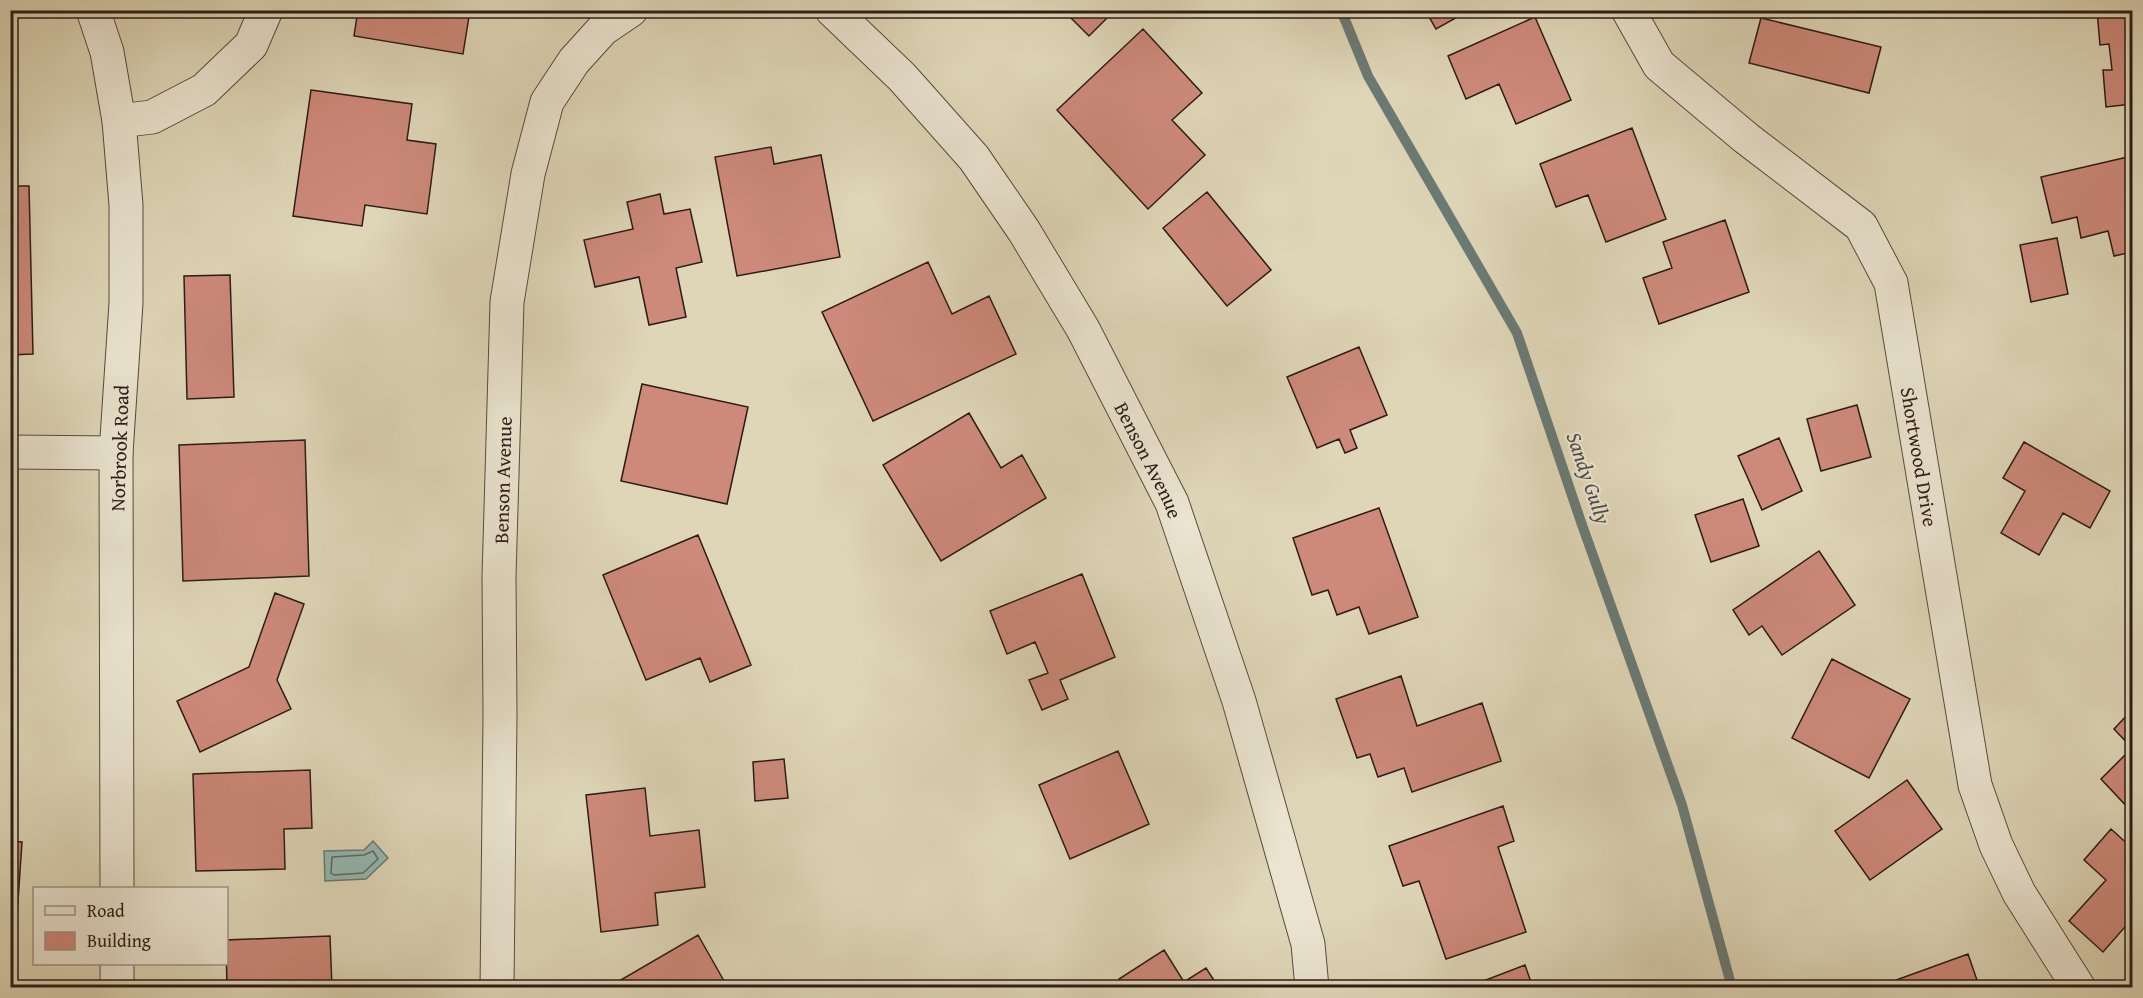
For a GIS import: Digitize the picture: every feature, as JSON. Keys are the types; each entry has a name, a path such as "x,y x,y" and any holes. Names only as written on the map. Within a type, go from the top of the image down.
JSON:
{"street":[{"name":"Norbrook Road","path":"93,10 107,52 119,121 126,205 126,303 116,453 117,887"},
{"path":"119,121 152,117 204,90 251,45 266,10"},
{"name":"Benson Avenue","path":"497,987 499,577 507,302 528,174 547,102 574,61 603,29 631,10"},
{"name":"Benson Avenue","path":"832,10 903,77 967,150 1024,231 1083,329 1172,503 1239,701 1308,944 1312,987"},
{"name":"Shortwood Drive","path":"1628,10 1659,65 1746,138 1861,226 1891,284 1975,785 1996,845 2019,893 2079,987"},
{"path":"10,452 116,453"},
{"path":"117,965 117,987"}],"water":[{"path":"373,841 388,858 366,879 325,881 324,851 364,850"}],"building":[{"path":"358,10 470,10 463,54 354,36"},
{"path":"1073,10 1115,10 1089,36 1068,15"},
{"path":"1425,10 1470,10 1436,29"},
{"path":"2097,10 2132,10 2132,104 2106,107 2103,70 2112,70 2109,44 2100,45"},
{"path":"1535,17 1571,100 1516,124 1499,84 1466,99 1448,56"},
{"path":"1761,18 1881,47 1869,93 1749,63"},
{"path":"1143,29 1202,93 1172,120 1205,155 1148,209 1057,110"},
{"path":"311,90 412,104 407,140 436,144 427,214 365,205 362,226 293,216"},
{"path":"1632,128 1666,219 1606,242 1588,195 1556,207 1540,164"},
{"path":"771,147 774,164 821,155 840,257 737,276 715,157"},
{"path":"2132,156 2132,252 2114,256 2108,231 2081,238 2077,217 2052,223 2041,177"},
{"path":"10,186 29,186 33,354 10,355"},
{"path":"1207,192 1271,270 1227,306 1163,228"},
{"path":"660,194 664,214 690,209 702,262 676,268 686,317 649,325 639,277 595,287 584,240 633,229 627,202"},
{"path":"1725,220 1749,292 1659,324 1643,278 1672,268 1663,242"},
{"path":"2057,238 2068,294 2031,302 2020,245"},
{"path":"928,262 952,314 989,296 1016,354 873,421 822,312"},
{"path":"230,275 234,397 187,399 184,276"},
{"path":"1359,347 1387,415 1350,430 1357,448 1345,453 1339,439 1317,448 1287,377"},
{"path":"642,384 748,407 727,504 621,481"},
{"path":"1857,405 1871,457 1821,471 1807,419"},
{"path":"969,413 1001,468 1022,455 1046,498 941,561 883,465"},
{"path":"1779,438 1802,491 1762,510 1738,456"},
{"path":"305,440 309,576 183,581 179,445"},
{"path":"2024,442 2110,491 2090,528 2063,513 2039,555 2001,533 2025,491 2003,478"},
{"path":"1743,499 1759,546 1711,562 1695,515"},
{"path":"1379,508 1418,617 1369,634 1359,607 1337,615 1328,590 1312,595 1293,538"},
{"path":"698,535 751,665 710,682 700,658 646,680 603,575"},
{"path":"1819,551 1855,605 1782,655 1762,626 1749,635 1733,610"},
{"path":"1082,574 1115,657 1060,680 1068,699 1042,710 1029,680 1048,673 1035,642 1007,654 990,611"},
{"path":"275,593 304,604 277,680 291,709 200,752 177,701 249,667"},
{"path":"1832,659 1910,699 1869,778 1792,738"},
{"path":"1401,676 1417,726 1482,703 1501,761 1412,792 1404,768 1378,777 1370,754 1357,758 1336,699"},
{"path":"2132,710 2132,748 2114,729"},
{"path":"2132,748 2132,812 2101,779"},
{"path":"1118,751 1149,824 1070,859 1039,785"},
{"path":"784,759 788,798 755,801 753,762"},
{"path":"310,770 312,828 284,829 285,869 196,871 193,774"},
{"path":"1907,780 1942,829 1870,880 1835,831"},
{"path":"645,788 650,836 699,830 705,887 655,893 658,925 601,932 586,795"},
{"path":"1503,806 1514,841 1498,847 1526,932 1446,959 1419,881 1403,886 1389,846"},
{"path":"2111,829 2132,848 2132,919 2103,952 2069,921 2106,880 2084,860"},
{"path":"10,841 22,842 14,960 10,959"},
{"path":"698,935 728,988 607,988"},
{"path":"330,936 332,988 227,988 228,940"},
{"path":"1164,950 1184,982 1206,968 1219,988 1125,988 1119,979"},
{"path":"1968,954 1979,986 1890,988 1888,983"},
{"path":"1525,965 1533,988 1465,988"}],"waterway":[{"name":"Sandy Gully","path":"1341,10 1368,76 1517,333 1581,522 1682,805 1732,988"}]}
